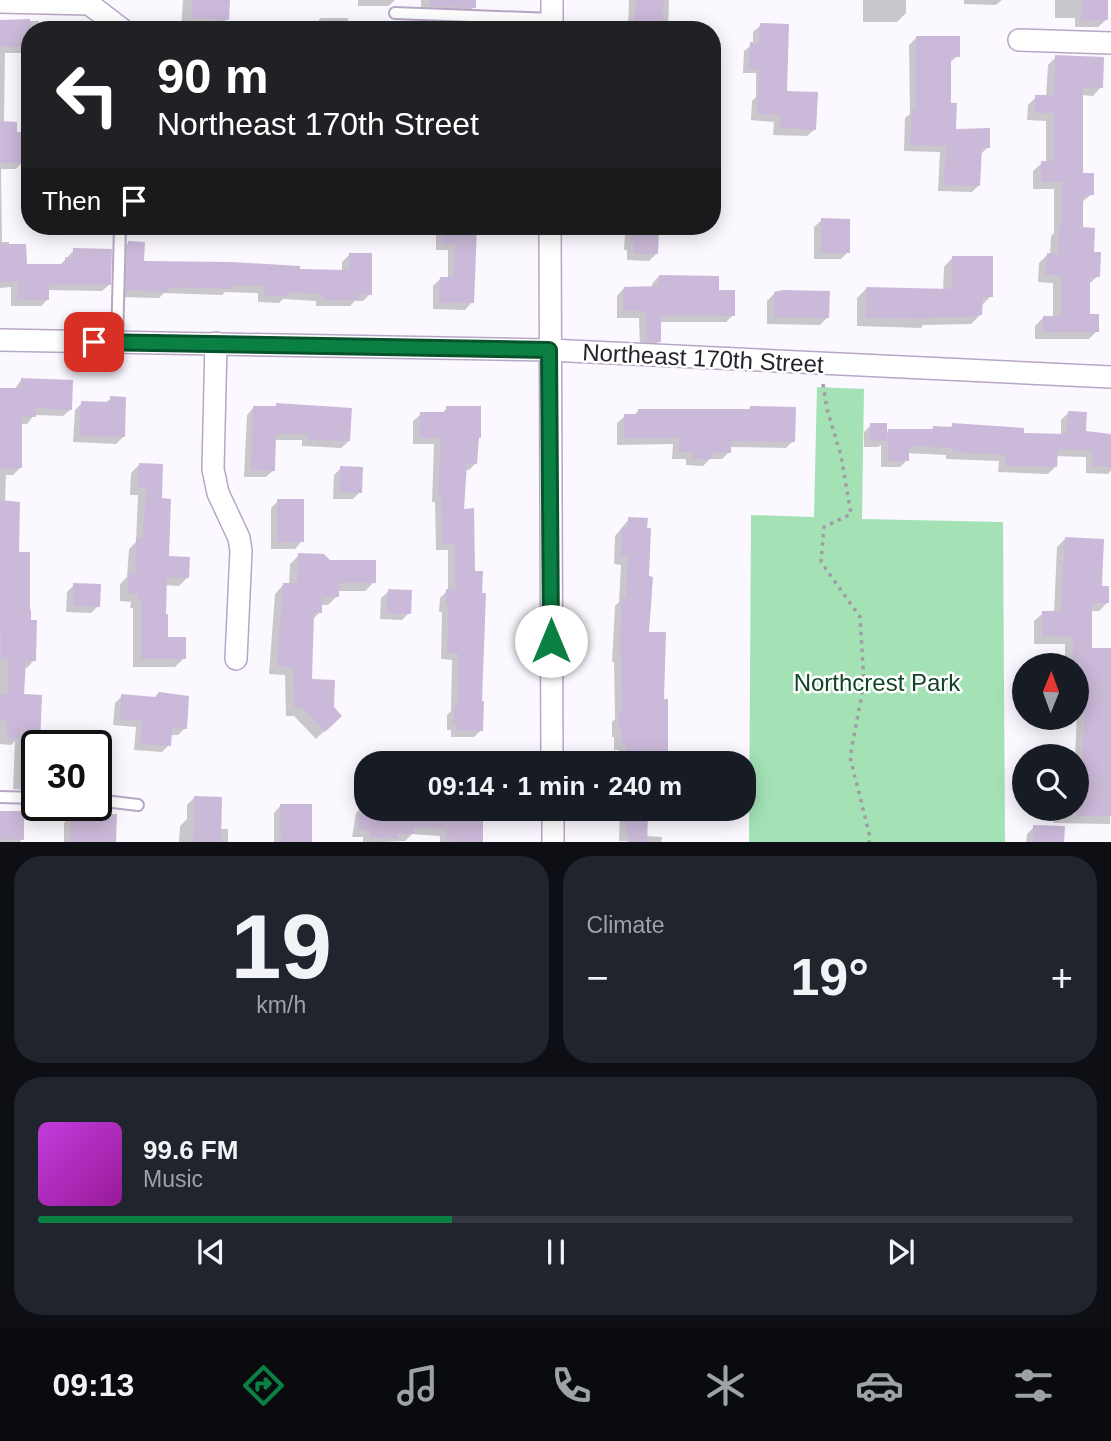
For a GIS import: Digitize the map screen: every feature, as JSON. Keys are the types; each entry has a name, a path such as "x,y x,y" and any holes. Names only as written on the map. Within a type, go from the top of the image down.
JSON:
{"street":[{"path":"0,2 89,4 111,21"},
{"path":"1019,40 1111,43"},
{"path":"550,235 552,751"},
{"name":"Northeast 170th Street","path":"0,340 549,350 1111,377"},
{"path":"216,344 213,469 218,493 239,538 241,551 236,659"},
{"path":"553,821 553,842"}],"lane":[{"path":"395,13 552,16"},
{"path":"117,342 120,235"},
{"path":"0,797 21,798"},
{"path":"112,802 138,805"}],"path":[{"path":"820,363 827,409 841,456 851,514 824,527 821,562 860,617 864,683 850,757 869,842"}],"green space":[{"name":"Northcrest Park","path":"817,387 864,389 862,519 1003,522 1005,842 749,842 749,821 756,821 756,751 750,751 751,515 814,517"}],"building":[{"path":"192,0 230,0 229,20 192,18"},
{"path":"430,0 476,0 476,8 430,6"},
{"path":"636,0 664,0 663,21 635,21"},
{"path":"1082,0 1108,0 1108,20 1081,21"},
{"path":"30,19 21,21 21,47 0,47 0,20"},
{"path":"760,23 789,24 787,91 818,92 816,130 780,128 780,115 757,114 759,70 749,69 750,42 759,43"},
{"path":"916,36 960,36 960,57 951,57 951,103 957,103 956,129 990,128 990,148 982,148 980,186 944,185 946,146 910,145 912,110 916,110"},
{"path":"1055,55 1104,57 1103,88 1083,87 1083,173 1094,173 1094,195 1083,195 1083,227 1095,228 1094,252 1101,252 1100,277 1090,277 1090,314 1099,314 1099,332 1043,332 1043,316 1061,316 1061,275 1045,275 1047,253 1058,254 1059,226 1062,226 1062,182 1041,182 1041,161 1054,161 1054,113 1035,113 1035,95 1054,95"},
{"path":"0,121 17,122 17,132 21,132 21,163 0,163"},
{"path":"821,218 850,219 850,253 821,253"},
{"path":"442,235 477,235 474,303 439,303 440,277 454,277 455,244 442,243"},
{"path":"631,235 659,235 658,254 633,254 634,243 631,243"},
{"path":"128,241 145,242 144,261 232,262 300,266 300,269 349,270 349,253 372,253 372,295 359,294 359,300 323,300 323,294 288,292 288,296 264,296 265,286 231,285 231,289 169,287 168,292 126,290"},
{"path":"0,244 26,244 27,264 65,264 65,257 73,258 73,248 112,249 111,285 49,284 49,300 17,300 18,281 0,282"},
{"path":"952,256 993,256 993,297 983,297 982,315 932,319 865,318 866,287 952,289"},
{"path":"659,275 719,276 719,290 735,290 735,316 661,315 661,342 647,342 646,311 623,311 624,287 659,286"},
{"path":"830,291 829,318 774,317 774,292"},
{"path":"21,378 73,380 72,410 36,408 36,417 22,417 22,468 0,469 0,388 21,388"},
{"path":"110,396 126,397 125,437 80,436 81,401 110,402"},
{"path":"276,403 352,408 350,441 308,440 308,434 276,434 275,471 251,470 253,406 276,406"},
{"path":"446,406 481,406 481,438 477,464 467,463 464,509 474,508 475,571 483,571 482,593 486,593 483,731 457,730 457,723 453,723 454,706 458,706 458,653 447,653 449,605 446,605 446,589 455,589 455,543 442,544 441,496 438,495 441,438 420,438 420,412 446,412"},
{"path":"750,406 796,407 795,442 731,441 731,453 712,452 712,459 692,459 692,452 679,452 679,438 624,438 624,414 638,414 638,409 750,409"},
{"path":"1068,411 1087,412 1086,431 1111,434 1111,467 1092,466 1093,450 1058,449 1057,467 1005,466 1005,455 953,452 953,448 909,446 909,461 888,461 888,429 933,429 933,426 952,427 952,423 1024,428 1024,433 1067,434"},
{"path":"870,423 887,423 887,441 870,441"},
{"path":"139,463 163,464 162,498 171,499 169,556 190,557 189,578 167,577 168,637 186,637 186,659 141,659 141,600 138,600 138,594 128,593 128,573 135,573 136,538 143,538 146,488 138,487"},
{"path":"340,466 363,467 362,493 340,492"},
{"path":"277,499 304,499 304,542 277,542"},
{"path":"0,500 20,502 19,552 30,552 31,620 37,620 36,661 26,661 24,694 42,695 41,730 22,730 22,721 20,738 7,738 7,721 0,720 0,694 8,695 8,660 1,660"},
{"path":"628,517 648,518 647,528 651,528 649,576 653,577 649,632 666,632 664,699 668,699 668,751 626,751 626,743 621,743 619,655 622,597 626,597 628,557 621,557 622,527 628,527"},
{"path":"1065,537 1104,539 1102,586 1109,586 1109,603 1092,603 1092,648 1111,648 1111,816 1089,816 1089,744 1083,744 1083,730 1089,730 1089,653 1073,653 1073,637 1042,636 1042,611 1061,611"},
{"path":"298,553 324,554 330,560 376,560 376,583 339,583 339,597 322,597 322,613 314,613 312,679 335,680 334,707 342,716 325,732 303,708 294,708 293,667 277,666 283,583 297,583"},
{"path":"73,583 101,584 100,607 73,606"},
{"path":"388,589 412,590 411,614 387,613"},
{"path":"159,692 189,696 187,729 172,728 171,746 140,744 142,720 120,719 121,694 155,697"},
{"path":"194,796 222,797 221,842 193,842"},
{"path":"280,804 312,804 312,842 281,842"},
{"path":"0,811 21,811 24,840 0,839"},
{"path":"112,814 117,814 116,842 70,842 71,821 112,821"},
{"path":"359,821 445,821 445,829 414,827 414,834 398,834 398,838 370,837 370,830 358,830"},
{"path":"447,821 483,821 483,842 453,842 453,839 446,839"},
{"path":"627,821 648,821 647,842 629,842 629,834 626,834"},
{"path":"1033,825 1065,826 1064,842 1033,842"}],"route":[{"path":"94,342 549,350 551,641"}]}
